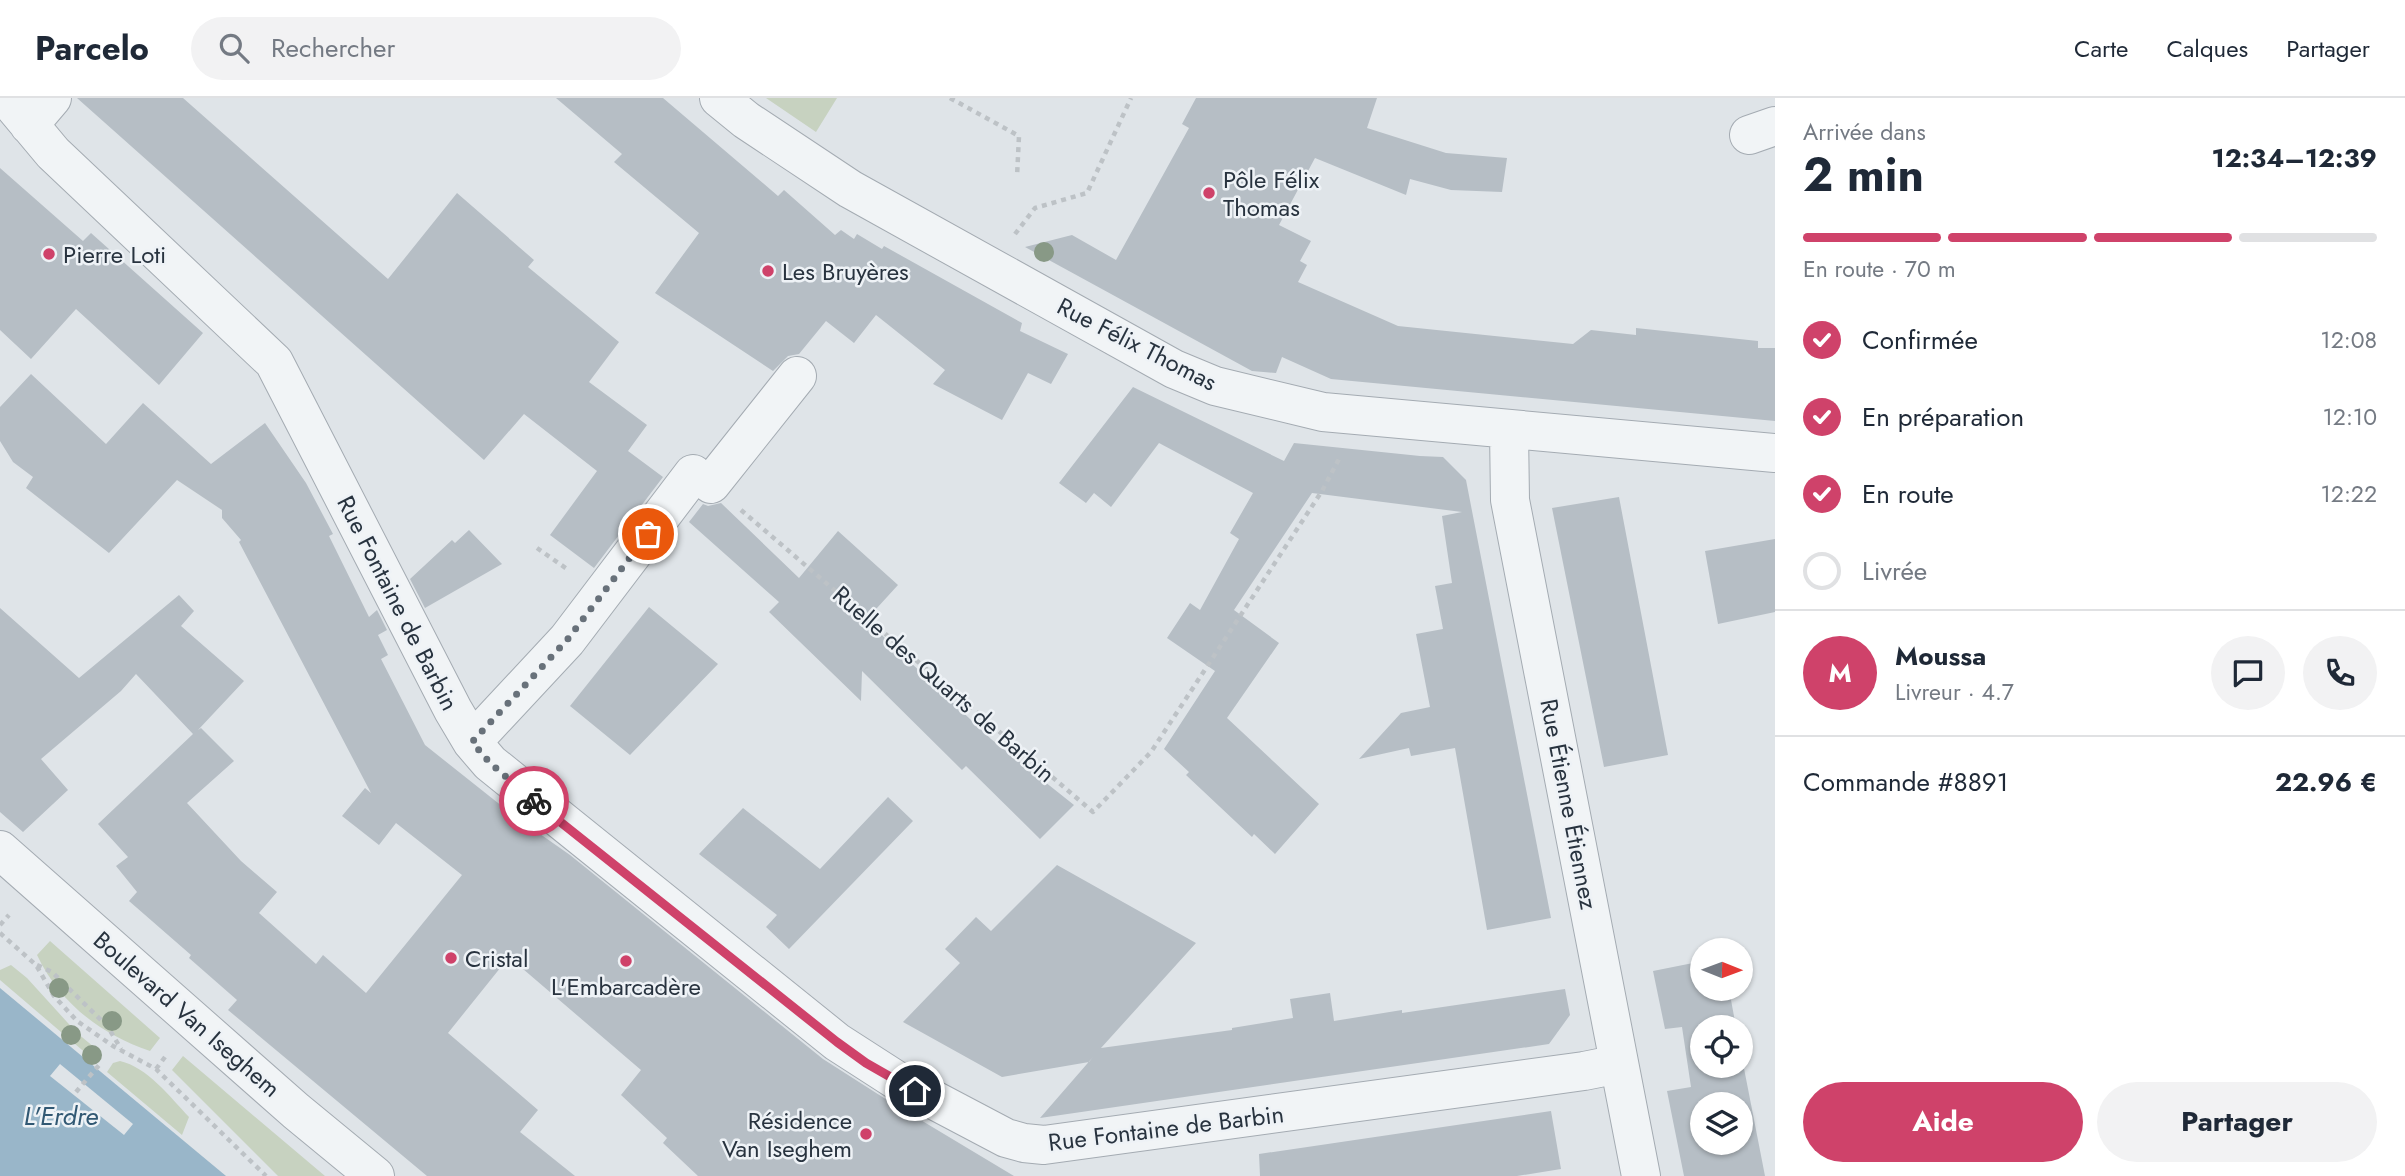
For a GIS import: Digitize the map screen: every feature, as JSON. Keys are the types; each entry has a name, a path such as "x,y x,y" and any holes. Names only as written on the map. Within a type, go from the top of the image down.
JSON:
{"street":[{"name":"Rue Félix Thomas","path":"719,98 755,127 850,189 1174,369 1215,386 1323,412 1509,431 1775,453"},
{"name":"Rue Fontaine de Barbin","path":"29,107 53,153 274,362 453,710 472,742 490,763 837,1042 896,1080 995,1132 1024,1143 1044,1145 1619,1064"},
{"path":"472,742 567,640 702,479 797,376"},
{"name":"Rue Étienne Étiennez","path":"1509,431 1510,500 1640,1176"},
{"name":"Boulevard Van Iseghem","path":"0,850 296,1111 375,1176"}],"path":[{"path":"950,98 1019,136 1017,177"},
{"path":"1010,239 1034,208 1087,193 1131,98"},
{"name":"Ruelle des Quarts de Barbin","path":"702,479 1093,812 1151,752 1322,491 1360,416"},
{"path":"0,933 36,965 52,972 108,1027 122,1051"},
{"path":"36,965 54,996 77,1021 122,1051 156,1069 266,1176"},
{"path":"156,1069 172,1049"},
{"path":"76,1092 100,1064"}],"green space":[{"path":"766,98 837,98 816,132"},
{"path":"50,941 160,1038 150,1051 98,1026 83,1015 57,988 37,955"},
{"path":"11,965 27,978 77,1033 100,1052 98,1060 95,1061 0,980 0,970"},
{"path":"183,1056 325,1176 278,1176 172,1070"},
{"path":"120,1061 149,1076 189,1117 182,1135 107,1072 113,1063"}],"water":[{"name":"L'Erdre","path":"0,988 226,1176 0,1176"}],"pier":[{"path":"60,1064 133,1124 124,1135 50,1076"}],"building":[{"path":"77,98 183,98 388,279 457,193 534,260 528,267 619,342 589,382 647,425 628,451 663,477 594,568 550,535 597,471 524,414 484,460"},
{"path":"556,98 663,98 778,196 784,190 835,235 841,230 854,239 857,234 882,249 884,246 1022,323 1020,331 1068,354 1051,384 1028,373 1002,420 933,384 945,370 876,315 854,343 826,321 799,354 788,356 773,371 655,293 699,233 614,162 622,154"},
{"path":"1196,98 1377,98 1367,128 1446,153 1507,158 1502,192 1451,190 1410,179 1406,195 1315,158 1279,225 1311,241 1300,261 1307,265 1298,282 1398,326 1573,344 1591,330 1636,335 1636,328 1758,341 1758,348 1775,348 1775,421 1331,379 1282,357 1276,373 1252,371 1025,247 1072,235 1116,260 1189,128 1182,124"},
{"path":"0,168 83,241 91,233 203,333 159,385 76,309 31,359 0,330"},
{"path":"31,374 106,444 143,403 211,464 265,423 306,483 333,534 329,536 369,617 377,610 387,630 378,635 388,655 381,659 425,745 513,815 570,855 823,1059 1014,1176 698,1176 663,1143 667,1138 621,1095 641,1070 509,957 448,1033 538,1110 520,1132 575,1176 427,1176 228,1010 237,1000 129,901 137,892 116,866 128,857 98,824 193,734 136,674 121,691 41,759 68,790 23,832 0,812 0,608 79,678 179,595 194,611 181,626 244,681 198,730 201,728 234,761 187,803 241,861 277,892 259,913 316,964 323,955 366,993 462,875 396,823 379,845 342,816 365,788 371,793 239,542 241,540 222,518 222,510 177,480 109,553 26,488 33,477 13,462 0,441 0,407"},
{"path":"1133,387 1284,461 1294,443 1443,457 1466,480 1551,918 1487,930 1455,748 1411,756 1409,748 1359,759 1401,713 1430,707 1416,634 1443,629 1435,586 1452,583 1442,516 1462,512 1312,493 1234,610 1279,643 1227,718 1319,804 1275,854 1254,834 1252,837 1186,775 1189,772 1164,749 1215,671 1167,638 1190,603 1200,610 1239,539 1230,533 1253,493 1159,443 1111,507 1094,493 1086,503 1059,483"},
{"path":"1619,497 1668,755 1604,767 1552,508"},
{"path":"721,503 799,578 838,531 898,585 866,620 991,739 1074,805 1040,839 966,766 962,770 862,671 861,701 769,612 779,602 689,522 703,504 708,506"},
{"path":"469,530 502,564 425,608 410,579 452,540 455,543"},
{"path":"1775,539 1775,612 1718,624 1705,551"},
{"path":"649,607 718,664 630,755 570,706"},
{"path":"888,797 913,821 789,949 766,927 777,915 699,854 743,808 820,869"},
{"path":"1057,865 1196,943 1101,1048 1232,1030 1293,1018 1290,999 1330,993 1334,1021 1565,989 1570,1015 1549,1044 1040,1118 1089,1062 1002,1077 903,1022 960,963 945,949 976,917 991,931"},
{"path":"1690,964 1690,1001 1731,1001 1734,1015 1690,1015 1690,1078 1746,1078 1749,1092 1690,1092 1690,1155 1753,1155 1753,1114 1765,1176 1684,1176 1667,1091 1691,1087 1682,1027 1665,1029 1653,971"},
{"path":"1551,1111 1561,1169 1517,1176 1260,1176 1259,1154"}],"way so far":[{"path":"534,801 490,763 472,742 567,640 648,534"}],"place":[{"name":"Pôle Félix Thomas","path":"1209,193"},
{"name":"Pierre Loti","path":"49,254"},
{"name":"Les Bruyères","path":"768,271"},
{"name":"Cristal","path":"451,958"},
{"name":"L'Embarcadère","path":"626,961"},
{"name":"Résidence Van Iseghem","path":"866,1134"}],"route":[{"path":"534,801 837,1042 866,1063 915,1091"}]}
